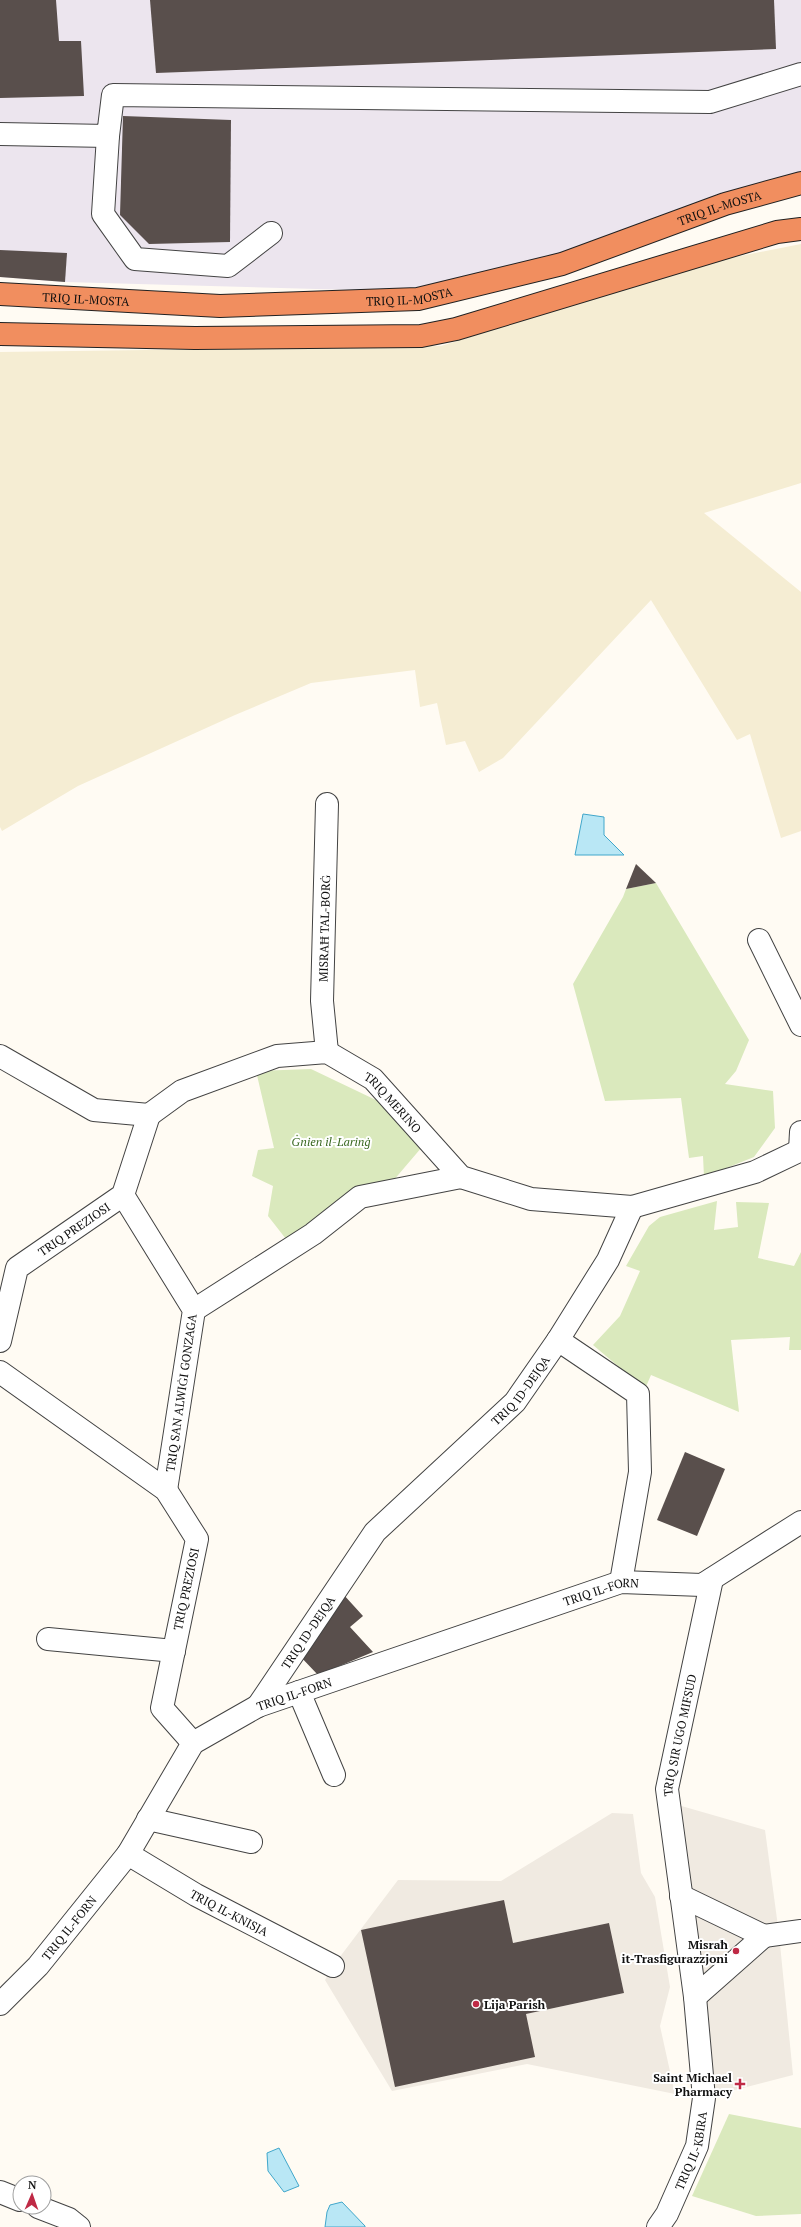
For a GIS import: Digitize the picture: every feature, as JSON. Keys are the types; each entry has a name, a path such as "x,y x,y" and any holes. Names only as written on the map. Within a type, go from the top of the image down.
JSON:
{"highway":[{"name":"TRIQ IL-MOSTA","path":"0,294 220,306 418,299 562,264 725,204 801,183"},
{"path":"0,334 195,338 421,336 456,329 777,232 801,229"}],"street":[{"path":"271,233 228,266 135,259 103,214 108,136 113,96 710,102 801,74"},
{"path":"0,134 108,136"},
{"name":"MISRAĦ TAL-BORĠ","path":"327,804 322,1001 327,1052"},
{"path":"759,940 801,1025"},
{"path":"0,1056 94,1110 149,1115 182,1091 277,1056 327,1052"},
{"name":"TRIQ MERINO","path":"327,1052 373,1079 461,1177"},
{"name":"TRIQ PREZIOSI","path":"0,1341 17,1268 123,1195 149,1115"},
{"path":"194,1310 313,1234 360,1197 461,1177 531,1199 632,1207 755,1172 801,1144"},
{"name":"TRIQ SAN ALWIĠI GONZAGA","path":"123,1195 194,1310 166,1490"},
{"name":"TRIQ ID-DEJQA","path":"258,1706 376,1532 515,1402 558,1340 608,1260 632,1207"},
{"path":"558,1340 638,1394 640,1472 621,1582"},
{"name":"TRIQ PREZIOSI","path":"0,1372 166,1490 197,1539 162,1708 193,1743"},
{"path":"712,1579 801,1522"},
{"name":"TRIQ IL-FORN","path":"0,2004 38,1966 128,1854 193,1743 258,1706 621,1582 702,1585 712,1579"},
{"name":"TRIQ SIR UGO MIFSUD","path":"695,1997 667,1789 712,1579"},
{"path":"48,1639 174,1651"},
{"path":"299,1692 334,1775"},
{"path":"148,1819 252,1842"},
{"name":"TRIQ IL-KNISJA","path":"128,1854 196,1895 333,1966"},
{"path":"681,1896 764,1936 801,1932"},
{"path":"695,1997 764,1936"},
{"name":"TRIQ IL-KBIRA","path":"658,2227 667,2214 697,2146 704,2098 695,1997"},
{"path":"0,2192 12,2197"},
{"path":"52,2212 69,2219 79,2227"}],"shaded area":[{"path":"0,0 801,0 801,175 773,178 500,276 388,291 65,282 0,277"},
{"path":"801,244 801,483 704,513 801,592 801,831 781,838 750,734 737,740 651,600 503,758 479,772 465,741 446,745 437,703 420,707 415,670 311,683 235,715 78,786 2,831 0,827 0,352 441,346 715,261"},
{"name":"Misraħ it-Trasfigurazzjoni","path":"678,1805 765,1830 779,1934 793,2075 704,2098"},
{"path":"612,1813 633,1814 641,1873 655,1897 670,1987 660,2026 675,2094 527,2064 392,2091 325,1980 333,1966 398,1880 501,1881","holes":["504,1901 513,1943 609,1923 624,1993 526,2014"]}],"green space":[{"path":"656,883 749,1040 736,1071 725,1084 773,1091 775,1128 754,1157 704,1177 703,1156 689,1158 681,1098 605,1101 573,984 623,897 626,889"},
{"name":"Ġnien il-Larinġ","path":"311,1069 378,1101 422,1147 387,1188 286,1239 268,1216 273,1186 252,1176 258,1150 274,1148 256,1071"},
{"path":"717,1201 714,1230 738,1227 736,1202 769,1203 758,1258 794,1266 801,1252 801,1350 789,1350 790,1337 731,1340 739,1412 651,1375 645,1389 593,1345 620,1316 640,1271 626,1266 649,1226 660,1217"},
{"path":"729,2114 801,2128 801,2214 756,2216 692,2196"}],"water":[{"path":"583,814 604,817 604,835 624,855 575,855"},
{"path":"279,2148 299,2186 284,2192 268,2171 267,2153"},
{"path":"342,2202 365,2227 325,2227 327,2212 330,2205"}],"building":[{"path":"0,0 56,0 59,41 81,41 84,96 0,98"},
{"path":"150,0 774,0 776,49 156,73"},
{"path":"123,116 231,120 230,242 149,244 120,215"},
{"path":"0,250 67,253 65,282 0,277"},
{"path":"636,864 656,883 626,889"},
{"path":"685,1452 725,1469 697,1536 657,1520"},
{"path":"343,1594 363,1616 350,1627 373,1652 318,1675 298,1654"},
{"name":"Lija Parish","path":"504,1900 513,1943 609,1923 624,1993 526,2014 535,2057 395,2087 361,1930"}],"place":[{"name":"Misraħ it-Trasfigurazzjoni","path":"736,1951"},
{"name":"Lija Parish","path":"476,2004"},
{"name":"Saint Michael Pharmacy","path":"740,2084"}]}
